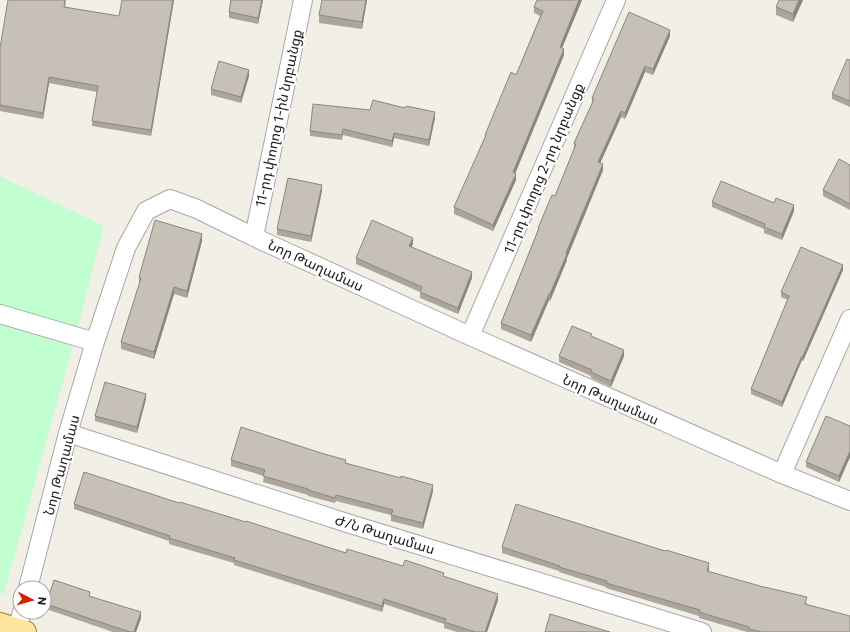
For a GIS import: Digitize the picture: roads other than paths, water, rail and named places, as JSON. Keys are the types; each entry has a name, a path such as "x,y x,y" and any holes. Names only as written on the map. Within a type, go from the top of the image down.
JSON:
{"street":[{"name":"11-րդ փողոց 1-ին նրբանցք","path":"254,237 303,0"},
{"name":"11-րդ փողոց 2-րդ նրբանցք","path":"470,336 616,0"},
{"name":"Նոր Թաղամաս","path":"30,580 68,433 95,342 126,248 146,211 170,199 197,209 254,237 470,336 782,474 850,501"},
{"path":"0,314 95,342"},
{"path":"782,474 850,320"},
{"name":"Ժ/Ն Թաղամաս","path":"68,433 347,523 702,632"}]}
